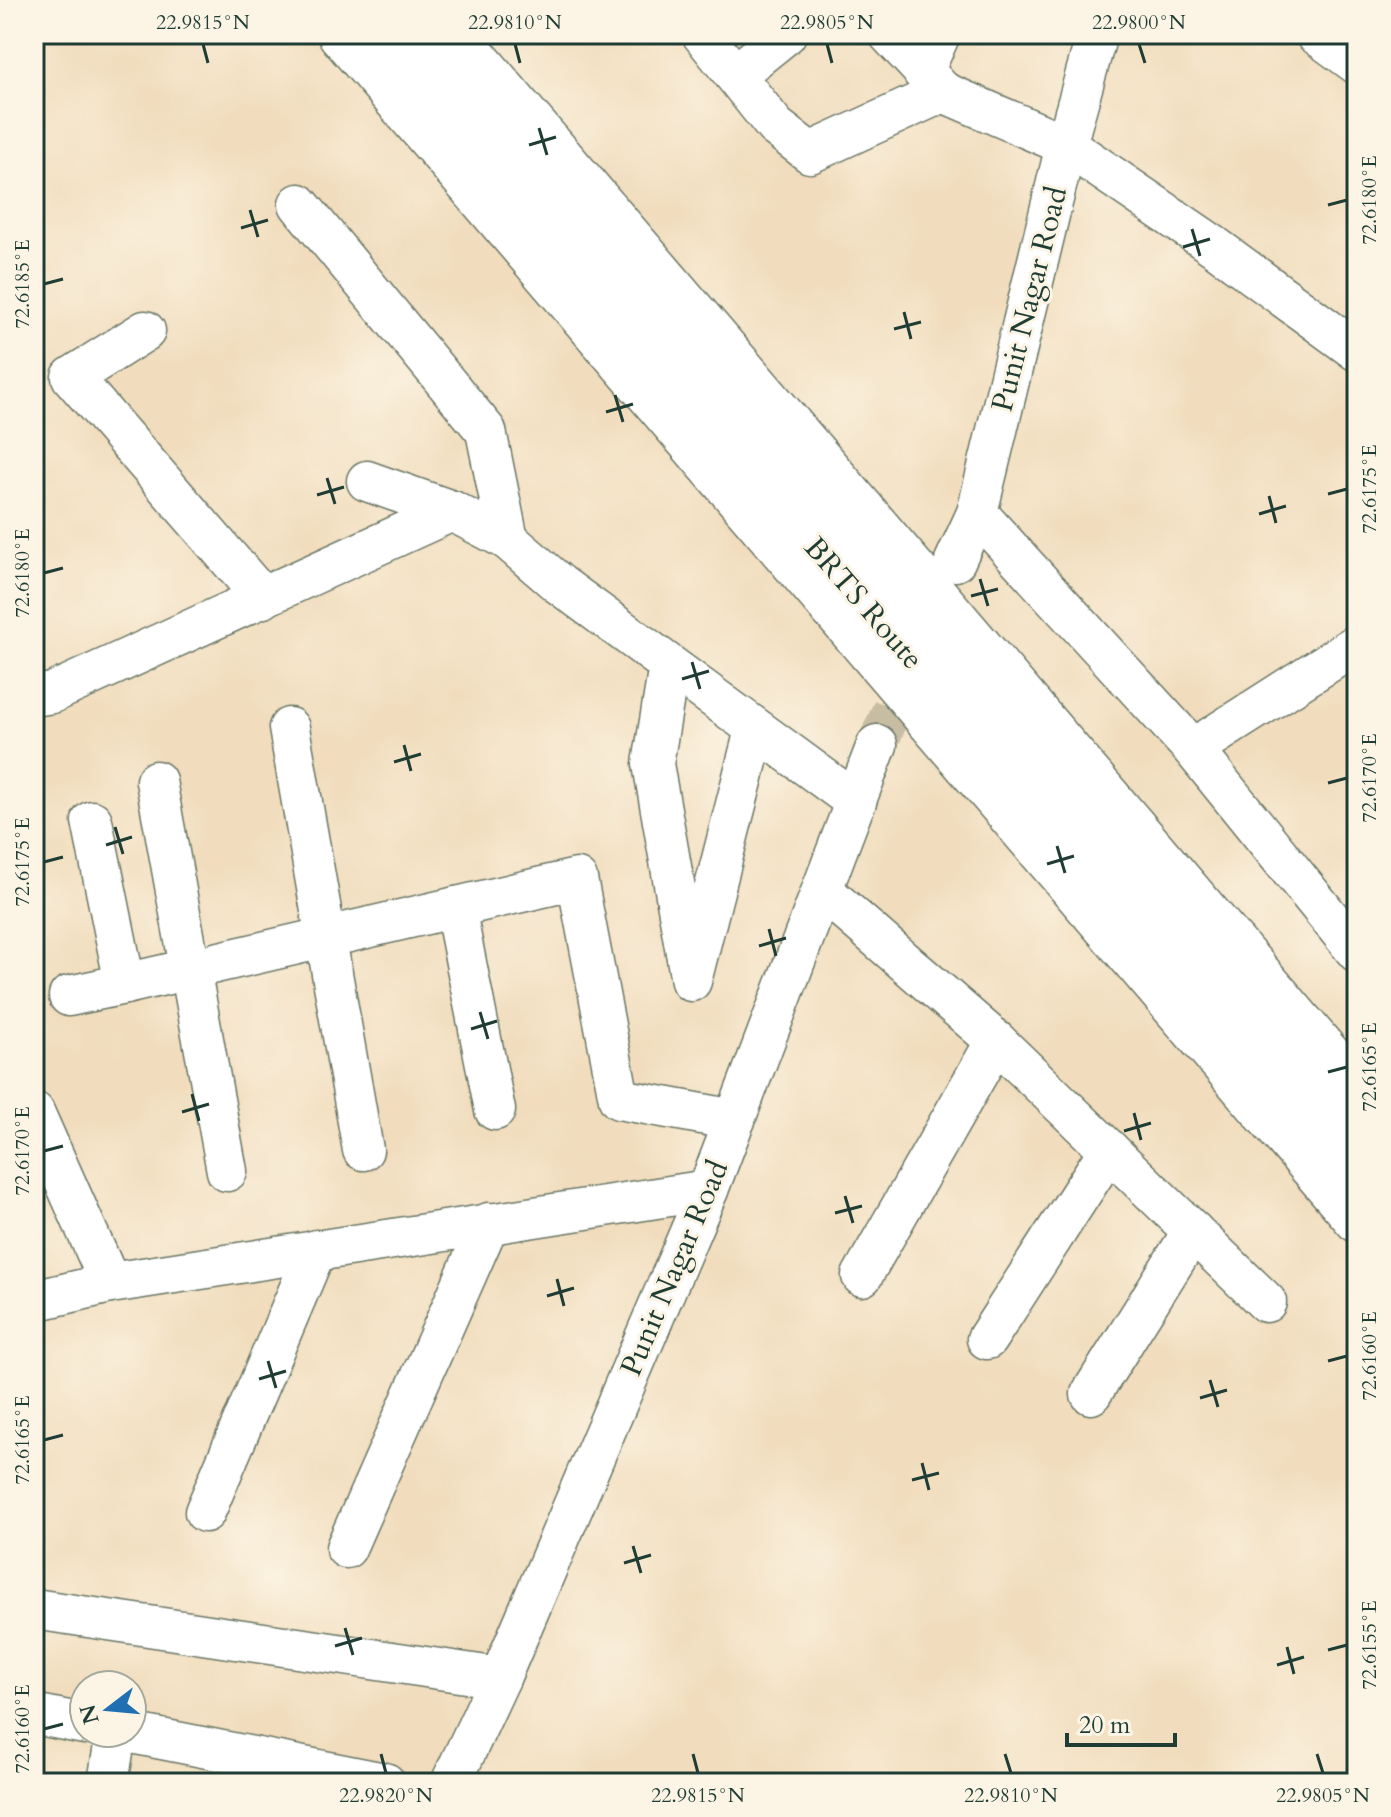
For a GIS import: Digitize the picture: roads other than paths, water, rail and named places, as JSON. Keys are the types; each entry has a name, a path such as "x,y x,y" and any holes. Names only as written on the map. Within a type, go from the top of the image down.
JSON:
{"main road":[{"path":"340,34 1357,1220"},
{"path":"456,34 1357,1088"}],"street":[{"name":"BRTS Route","path":"372,34 1357,1173"},
{"name":"BRTS Route","path":"418,34 1357,1125"},
{"path":"702,34 775,126 810,153 933,82"},
{"path":"735,75 786,34"},
{"path":"889,34 933,82 1066,145 1214,246 1357,351"},
{"path":"933,82 940,34"},
{"name":"Punit Nagar Road","path":"955,561 977,513 1066,145 1097,34"},
{"path":"1316,34 1357,64"},
{"path":"299,204 486,431 508,540"},
{"path":"145,331 72,377 263,598"},
{"path":"367,481 452,511 508,540 559,584 856,802"},
{"path":"34,696 52,693 452,511"},
{"path":"977,513 1193,749 1357,952"},
{"path":"1193,749 1357,644"},
{"path":"669,666 653,764 688,994 755,730"},
{"path":"289,728 363,1150"},
{"name":"Punit Nagar Road","path":"451,1783 500,1678 708,1190 877,745"},
{"path":"156,781 227,1171"},
{"path":"92,821 125,984"},
{"path":"69,996 577,879 619,1099 735,1120"},
{"path":"822,890 996,1041 1266,1302"},
{"path":"455,907 495,1110"},
{"path":"862,1276 996,1041"},
{"path":"34,1112 110,1283"},
{"path":"987,1339 1109,1150"},
{"path":"34,1301 110,1283 708,1190"},
{"path":"346,1548 489,1223"},
{"path":"1091,1394 1193,1231"},
{"path":"205,1512 316,1250"},
{"path":"34,1609 500,1678"},
{"path":"34,1714 68,1721"},
{"path":"148,1736 385,1783"},
{"path":"108,1783 113,1749"}],"tunnel":[{"path":"877,745 913,661"}]}
